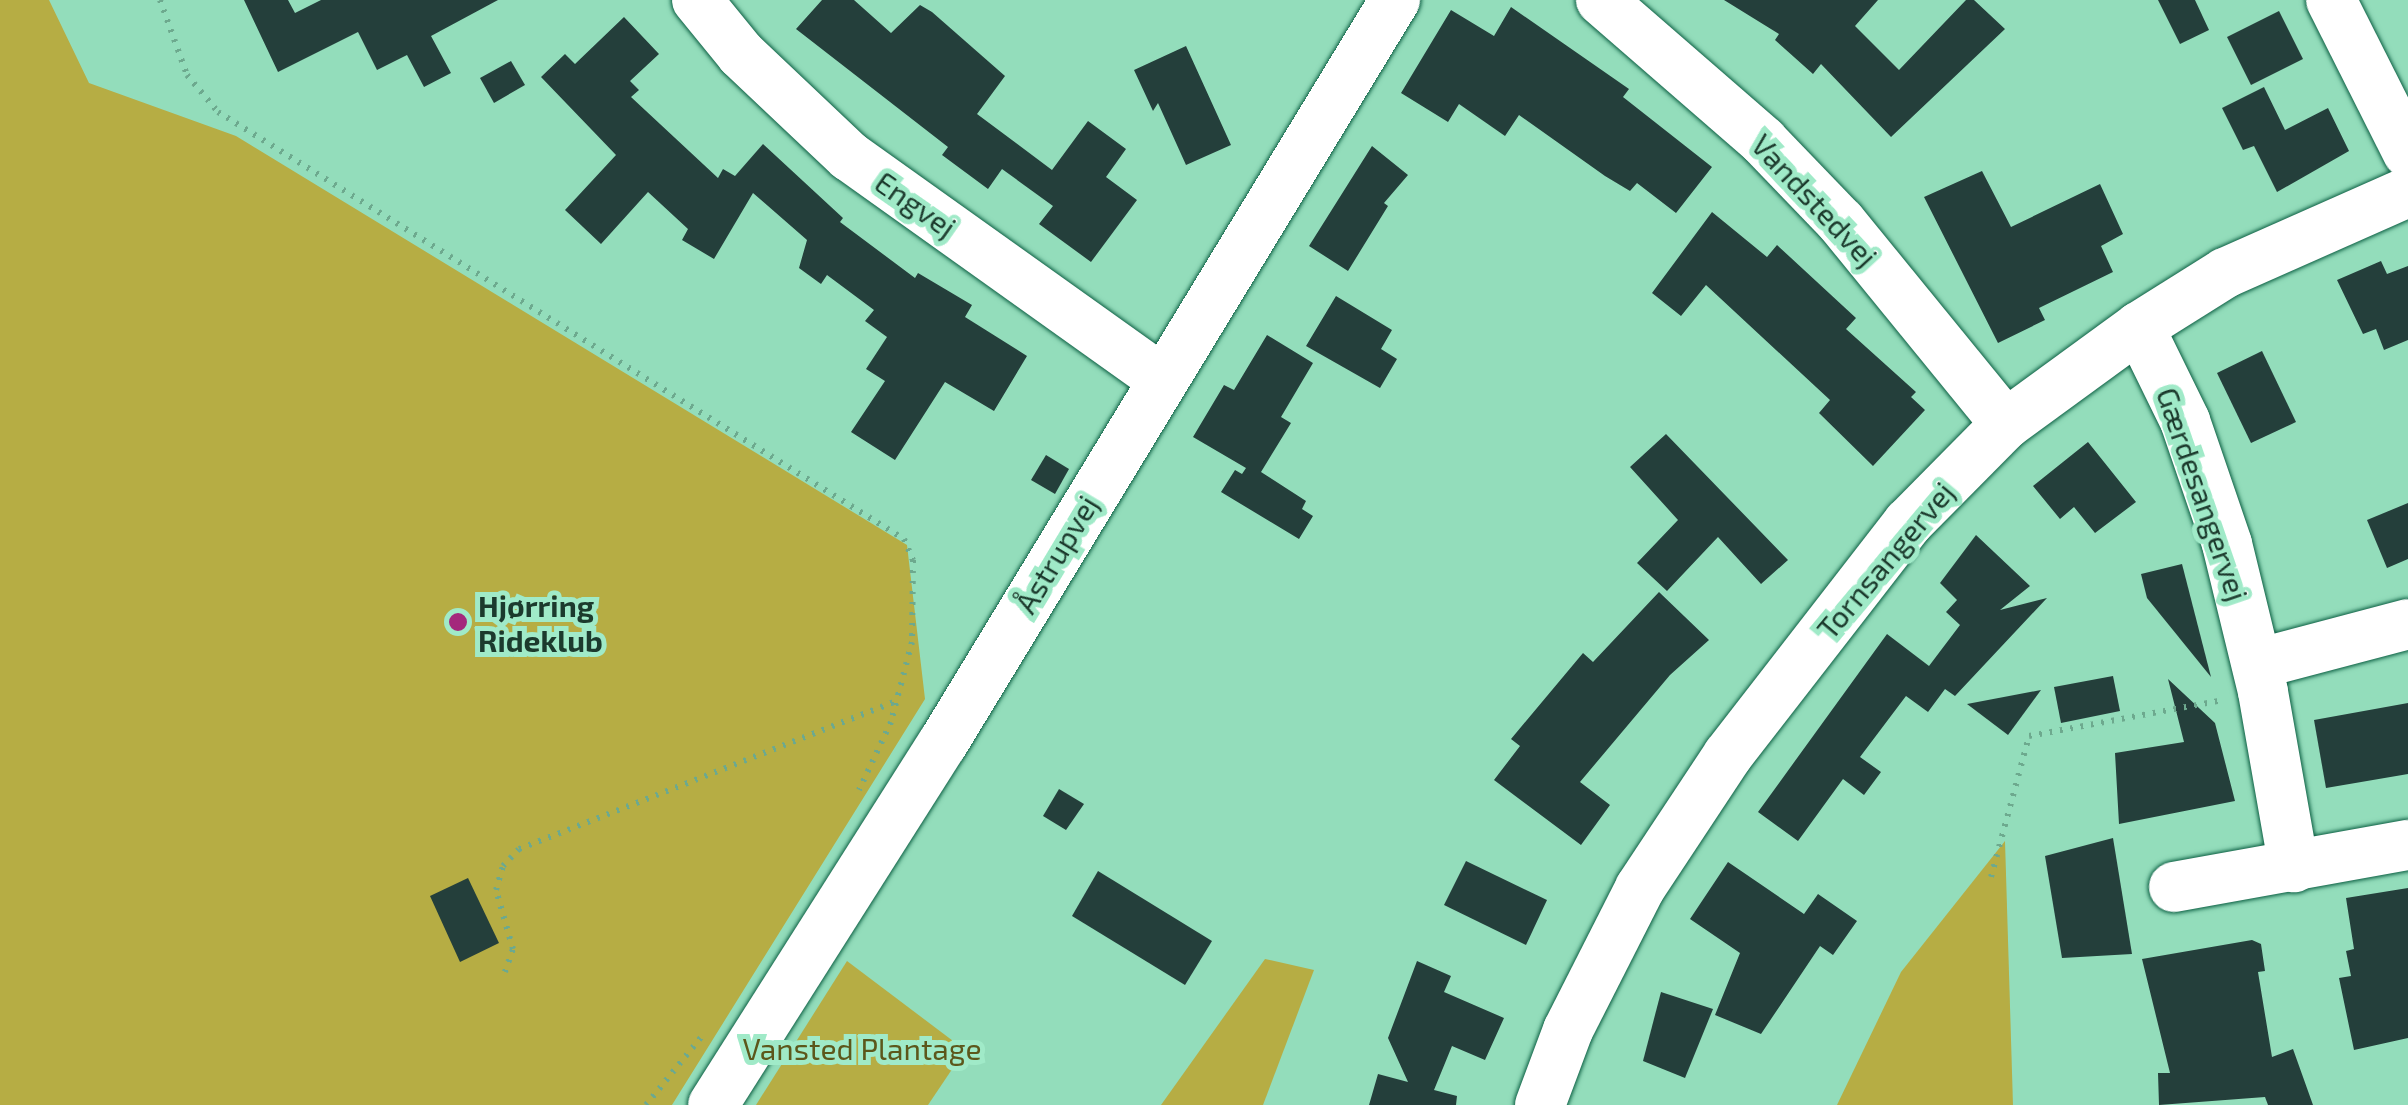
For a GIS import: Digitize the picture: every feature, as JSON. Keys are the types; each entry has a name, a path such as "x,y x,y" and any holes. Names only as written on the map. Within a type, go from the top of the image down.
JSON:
{"street":[{"name":"Engvej","path":"696,0 741,54 849,156 1162,379"},
{"name":"Åstrupvej","path":"713,1105 943,743 1395,0"},
{"name":"Vandstedvej","path":"1600,0 1749,128 1841,222 2006,424"},
{"path":"2331,0 2408,153"},
{"name":"Tornsangervej","path":"1540,1105 1568,1030 1640,888 1728,756 1908,524 2006,424 2139,328 2225,273 2408,192"},
{"name":"Gærdesangervej","path":"2139,328 2185,420 2228,544 2260,678 2294,866"},
{"path":"2260,678 2408,624"},
{"path":"2174,887 2408,845"}],"path":[{"path":"160,0 187,75 218,112 904,539 913,560 912,642 896,701 854,800"},
{"path":"1992,877 2029,736 2260,678"},
{"path":"505,972 513,950 496,890 503,866 519,849 896,701"},
{"path":"646,1105 708,1028"}],"green space":[{"name":"Hjørring Rideklub","path":"0,0 49,0 89,83 236,136 907,545 925,699 672,1105 0,1105"},
{"path":"2005,841 2013,1105 1837,1105 1901,972"},
{"path":"1265,959 1314,970 1263,1105 1161,1105"},
{"name":"Vansted Plantage","path":"847,961 965,1050 928,1105 756,1105"}],"building":[{"path":"244,0 288,0 295,13 321,0 498,0 431,36 451,73 424,87 407,55 377,70 358,32 278,72"},
{"path":"822,0 854,0 891,33 920,5 932,12 1005,76 977,114 1052,170 1088,121 1126,149 1106,177 1137,200 1091,262 1039,224 1053,206 1002,169 988,189 942,155 948,147 796,29"},
{"path":"1724,0 1878,0 1855,26 1899,70 1966,0 1974,0 2005,29 1891,137 1821,64 1813,74 1775,40 1779,34"},
{"path":"2158,0 2195,0 2209,30 2180,44"},
{"path":"1511,7 1629,89 1623,97 1712,167 1676,213 1637,183 1630,191 1605,176 1519,115 1505,136 1459,104 1448,122 1401,93 1451,10 1494,36"},
{"path":"2279,11 2303,59 2251,85 2227,37"},
{"path":"624,17 659,54 630,81 639,90 631,97 718,178 723,169 735,176 763,144 843,218 840,222 915,278 918,273 972,305 965,317 1027,356 994,411 945,382 895,460 851,432 885,381 866,369 887,337 865,321 874,310 827,275 821,284 799,268 807,240 753,193 714,259 682,240 688,229 648,192 601,244 565,210 616,155 541,77 565,54 575,64"},
{"path":"1186,46 1231,145 1186,165 1158,103 1153,111 1134,70"},
{"path":"511,61 525,85 494,103 480,78"},
{"path":"2264,87 2285,130 2328,108 2349,151 2277,192 2254,146 2243,150 2222,108"},
{"path":"1372,146 1408,175 1384,203 1388,206 1348,271 1309,246"},
{"path":"1982,171 2011,227 2100,184 2123,234 2101,246 2113,272 2039,308 2045,320 1998,343 1924,197"},
{"path":"1712,212 1767,257 1777,245 1856,318 1846,329 1916,392 1911,397 1925,410 1873,466 1819,413 1830,400 1706,285 1681,316 1652,293"},
{"path":"2381,261 2387,274 2408,266 2408,340 2384,350 2376,329 2363,334 2337,280"},
{"path":"1336,296 1392,330 1381,349 1397,359 1380,388 1306,346"},
{"path":"1267,335 1313,363 1281,417 1291,423 1261,472 1306,501 1302,509 1313,516 1299,539 1221,492 1235,470 1242,474 1246,468 1193,437 1224,385 1234,390"},
{"path":"2262,351 2296,422 2251,443 2217,373"},
{"path":"1666,434 1788,560 1761,584 1718,537 1667,591 1637,563 1678,520 1630,467"},
{"path":"2088,442 2136,502 2095,533 2074,507 2060,519 2033,486"},
{"path":"1046,455 1069,469 1055,494 1031,480"},
{"path":"2408,503 2408,559 2387,568 2367,520"},
{"path":"1976,535 2030,586 2000,610 2047,598 1955,696 1945,689 1928,712 1906,696 1860,757 1881,772 1864,795 1843,779 1798,841 1758,812 1887,634 1929,666 1960,625 1946,612 1957,600 1940,583"},
{"path":"2182,564 2211,677 2147,598 2141,574"},
{"path":"1659,592 1709,640 1670,675 1580,782 1610,805 1581,845 1494,780 1520,746 1511,739 1583,653 1593,662"},
{"path":"2113,676 2120,711 2061,723 2054,687"},
{"path":"2168,679 2215,723 2235,801 2119,824 2115,753 2184,742"},
{"path":"2041,690 2008,735 1967,704"},
{"path":"2408,703 2408,774 2326,788 2314,720"},
{"path":"1059,789 1084,804 1066,830 1043,816"},
{"path":"2113,838 2132,954 2062,958 2045,856"},
{"path":"1466,861 1547,900 1526,945 1444,905"},
{"path":"1728,862 1804,914 1818,894 1857,921 1833,955 1820,946 1761,1034 1715,1015 1740,953 1690,919"},
{"path":"1098,871 1212,941 1185,985 1072,916"},
{"path":"468,878 499,943 460,962 430,896"},
{"path":"2408,888 2408,1038 2354,1050 2339,978 2351,976 2346,951 2354,949 2346,898"},
{"path":"2252,940 2261,944 2265,971 2258,972 2272,1057 2293,1049 2313,1105 2268,1105 2265,1097 2159,1105 2158,1073 2170,1073 2142,959"},
{"path":"1417,961 1451,976 1444,992 1504,1018 1485,1060 1452,1046 1434,1090 1457,1096 1456,1105 1369,1105 1378,1074 1408,1082 1388,1038"},
{"path":"1661,992 1713,1009 1685,1078 1643,1061"}],"place":[{"name":"Hjørring Rideklub","path":"458,622"}]}
